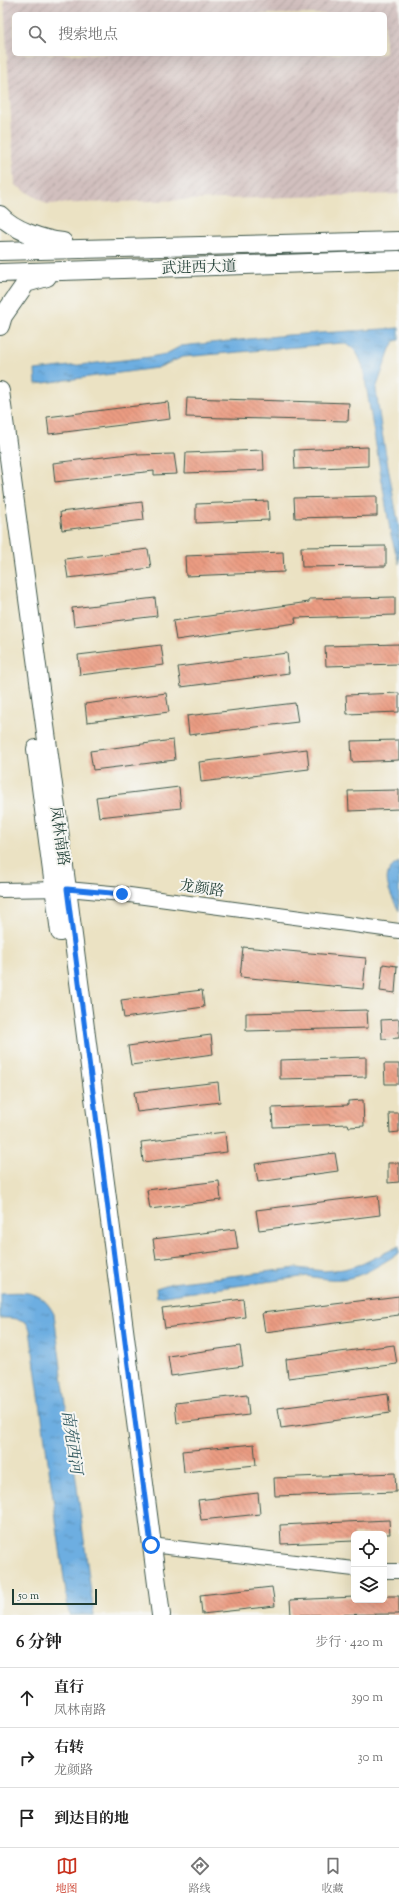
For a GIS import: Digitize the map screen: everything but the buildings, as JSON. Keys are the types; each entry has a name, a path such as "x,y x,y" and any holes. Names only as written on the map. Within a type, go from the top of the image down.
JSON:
{"main road":[{"path":"0,215 6,222 47,241 125,248"},
{"name":"武进西大道","path":"0,251 399,240"},
{"name":"武进西大道","path":"0,273 399,260"},
{"path":"0,326 3,316 26,283 66,271"},
{"name":"凤林南路","path":"0,391 148,1615"},
{"name":"凤林南路","path":"0,474 61,889 161,1615"}],"street":[{"name":"龙颜路","path":"0,890 61,889 130,896 399,932"},
{"path":"151,1545 351,1569"},
{"path":"387,1571 399,1571"}],"shaded area":[{"path":"4,0 399,0 399,194 47,204 15,185"}],"water":[{"path":"399,328 399,340 395,341 390,349 376,389 381,427 399,528 399,564 391,536 363,367 356,352 347,345 342,343 183,357 157,368 36,384 35,370 150,357 166,354 181,346 288,335"},
{"path":"399,862 399,911 390,891 387,878 392,867"},
{"path":"399,1246 399,1253 376,1267 356,1276 335,1279 308,1276 157,1297 156,1288 172,1283 297,1268 324,1271 344,1269 362,1264"},
{"path":"17,1292 38,1296 44,1300 54,1314 94,1615 69,1615 30,1330 26,1322 13,1318 0,1318 0,1293"}],"route":[{"path":"122,894 67,889 151,1545"}],"water label":[{"name":"南苑西河","path":"73,1442"}]}
